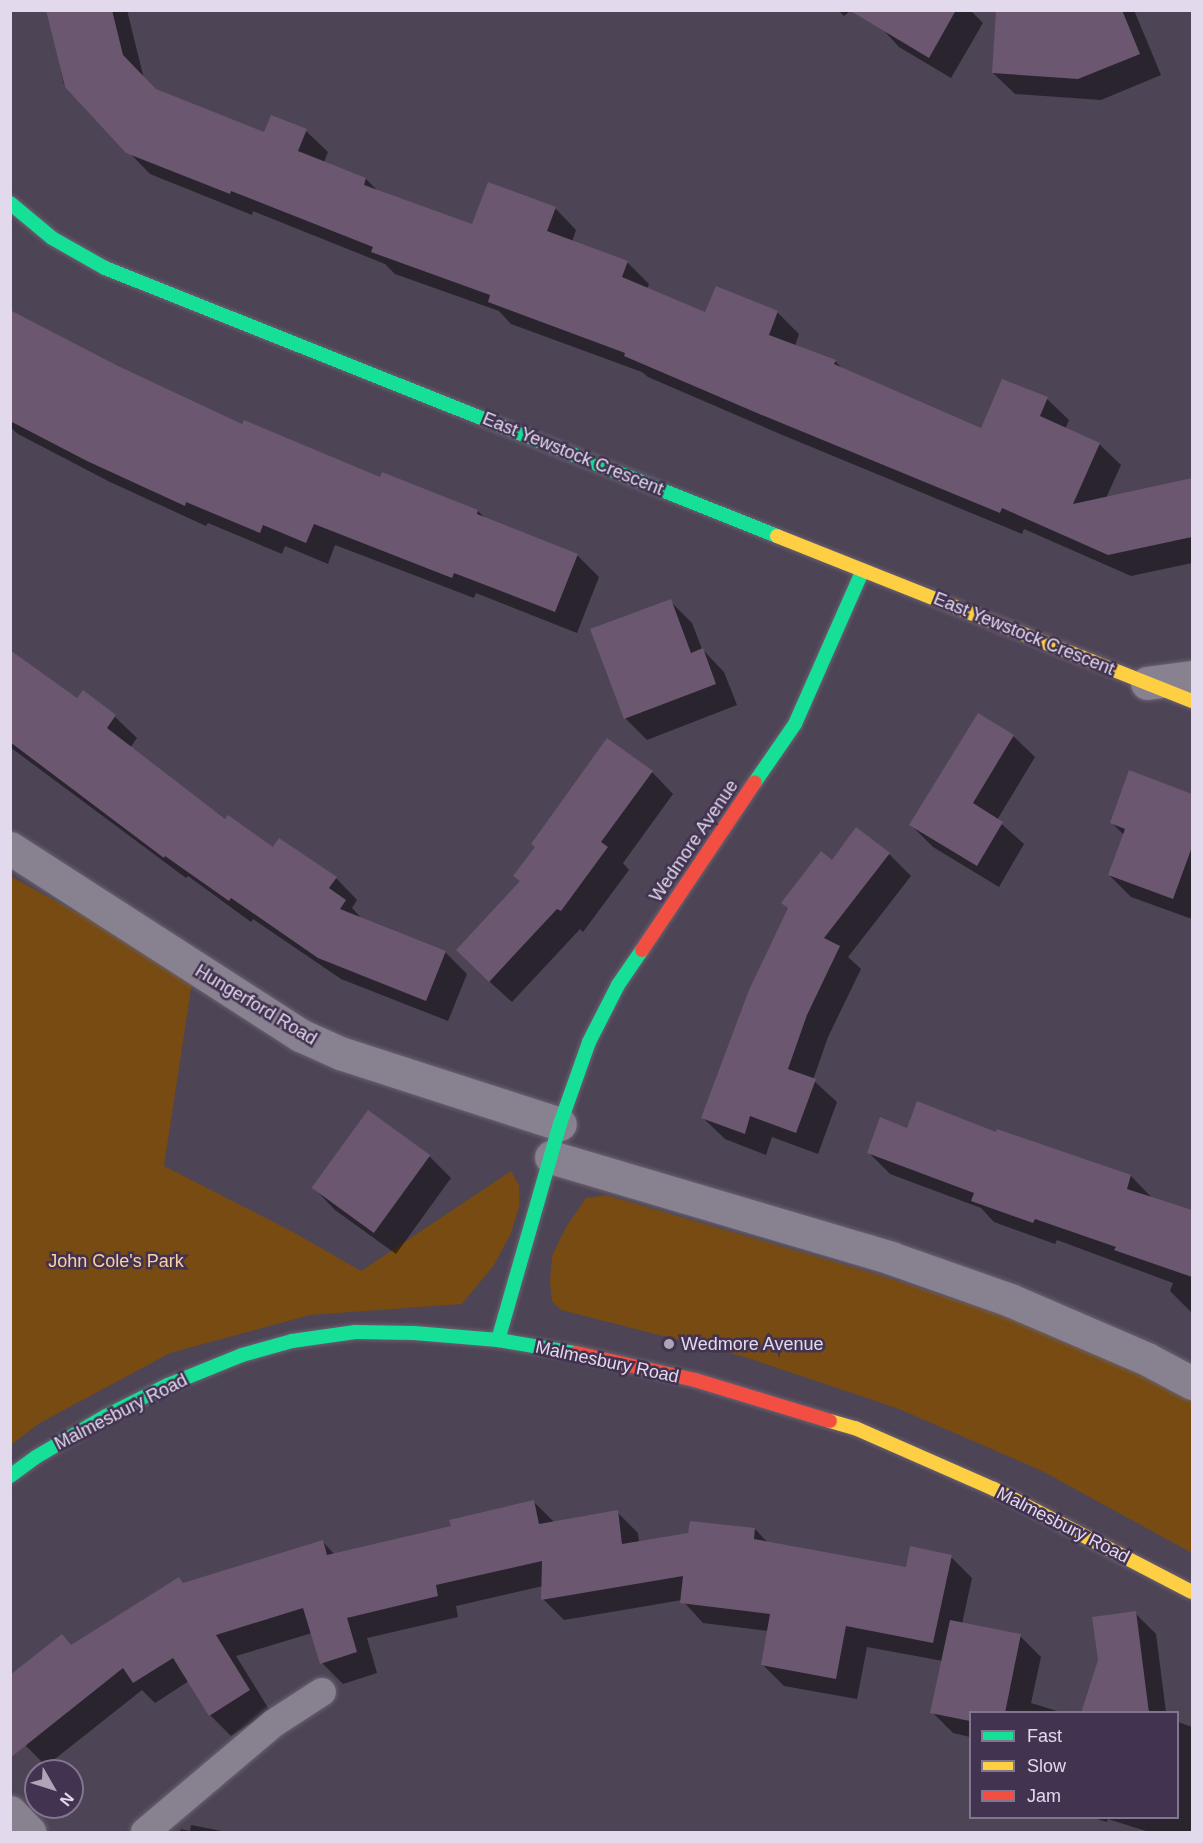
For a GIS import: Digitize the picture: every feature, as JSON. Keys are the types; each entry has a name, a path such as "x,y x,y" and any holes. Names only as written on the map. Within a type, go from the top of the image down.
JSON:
{"street":[{"name":"East Yewstock Crescent","path":"10,204 52,238 105,268 1192,701"},
{"name":"Wedmore Avenue","path":"498,1340 560,1124 589,1042 603,1012 618,985 795,724 822,668 862,570"},
{"path":"1147,684 1192,676"},
{"name":"Hungerford Road","path":"10,848 300,1035 340,1053 560,1124"},
{"path":"551,1157 891,1258 1010,1300 1146,1359 1192,1383"},
{"name":"Malmesbury Road","path":"10,1476 36,1457 106,1416 168,1385 242,1355 292,1341 355,1332 414,1333 498,1340 589,1355 695,1380 855,1428 994,1489 1192,1592"},
{"path":"10,1812 29,1833"}],"lane":[{"path":"145,1833 274,1723 322,1692"}],"green space":[{"name":"John Cole's Park","path":"10,876 193,976 164,1166 293,1232 361,1271 511,1171 519,1186 519,1207 511,1233 494,1265 462,1304 310,1315 170,1353 38,1424 11,1445"},
{"path":"606,1195 873,1273 1011,1318 1137,1368 1192,1401 1192,1553 1042,1471 899,1409 745,1357 561,1310 552,1301 550,1281 552,1256 566,1227 586,1198"}],"building":[{"path":"46,10 112,10 123,55 156,89 264,132 271,115 307,129 298,151 366,178 364,185 472,224 488,182 556,207 547,231 628,261 622,277 705,312 716,286 778,311 769,335 836,360 834,364 981,428 1002,379 1048,397 1040,416 1100,443 1073,504 1192,478 1192,537 1108,555 1002,508 1000,513 757,413 624,356 625,353 488,302 490,295 371,252 373,247 231,191 230,194 126,153 65,87"},
{"path":"849,10 956,10 929,58"},
{"path":"996,10 1122,10 1140,54 1078,79 992,73"},
{"path":"10,310 118,366 242,424 244,420 380,477 382,472 478,510 477,514 578,554 555,612 454,573 452,578 314,524 306,543 263,525 260,533 186,502 185,506 87,461 10,421"},
{"path":"671,599 691,653 703,648 716,684 624,719 590,629"},
{"path":"10,650 77,698 83,690 116,715 107,728 225,819 228,815 273,847 279,838 337,877 329,888 346,900 340,909 446,951 426,1001 318,958 231,898 229,901 165,856 164,858 10,742"},
{"path":"978,713 1014,735 973,803 1003,822 977,866 909,825"},
{"path":"607,738 653,771 601,842 608,847 561,911 557,909 489,982 456,950 520,881 513,876 535,847 531,844"},
{"path":"1129,770 1192,794 1192,847 1173,899 1108,875 1125,829 1110,823"},
{"path":"856,827 890,853 824,938 840,946 807,1015 788,1069 816,1079 796,1133 750,1116 745,1134 701,1118 749,990 788,908 781,903 821,851 832,860"},
{"path":"917,1101 996,1132 997,1129 1131,1175 1127,1189 1192,1210 1192,1277 1114,1250 1116,1247 1035,1219 1033,1223 971,1201 974,1193 867,1153 880,1117 907,1128"},
{"path":"368,1110 430,1155 374,1233 312,1188"},
{"path":"534,1500 539,1524 618,1510 622,1544 688,1533 690,1521 755,1528 754,1539 906,1567 910,1546 952,1555 933,1643 846,1626 836,1679 761,1665 770,1614 680,1603 683,1576 541,1600 542,1561 436,1585 438,1596 347,1618 357,1652 320,1664 303,1608 216,1635 250,1690 209,1716 173,1658 133,1683 123,1668 10,1758 10,1675 62,1634 71,1645 179,1577 183,1583 323,1540 327,1555 451,1526 449,1520"},
{"path":"1136,1611 1149,1711 1082,1711 1098,1660 1092,1617"},
{"path":"950,1620 1021,1634 1005,1711 969,1711 969,1721 930,1713"}],"traffic: fast":[{"path":"10,203 52,238 105,268 777,536"},
{"path":"755,782 795,724 863,570"},
{"path":"498,1340 560,1124 589,1042 618,985 642,950"},
{"path":"10,1476 36,1457 106,1416 168,1385 242,1355 292,1341 355,1332 414,1333 498,1340 576,1353"}],"traffic: slow":[{"path":"777,536 1192,701"},
{"path":"830,1421 855,1428 994,1489 1192,1592"}],"traffic: jam":[{"path":"642,950 755,782"},
{"path":"576,1353 695,1380 830,1421"}],"place":[{"name":"Wedmore Avenue","path":"669,1344"}]}
